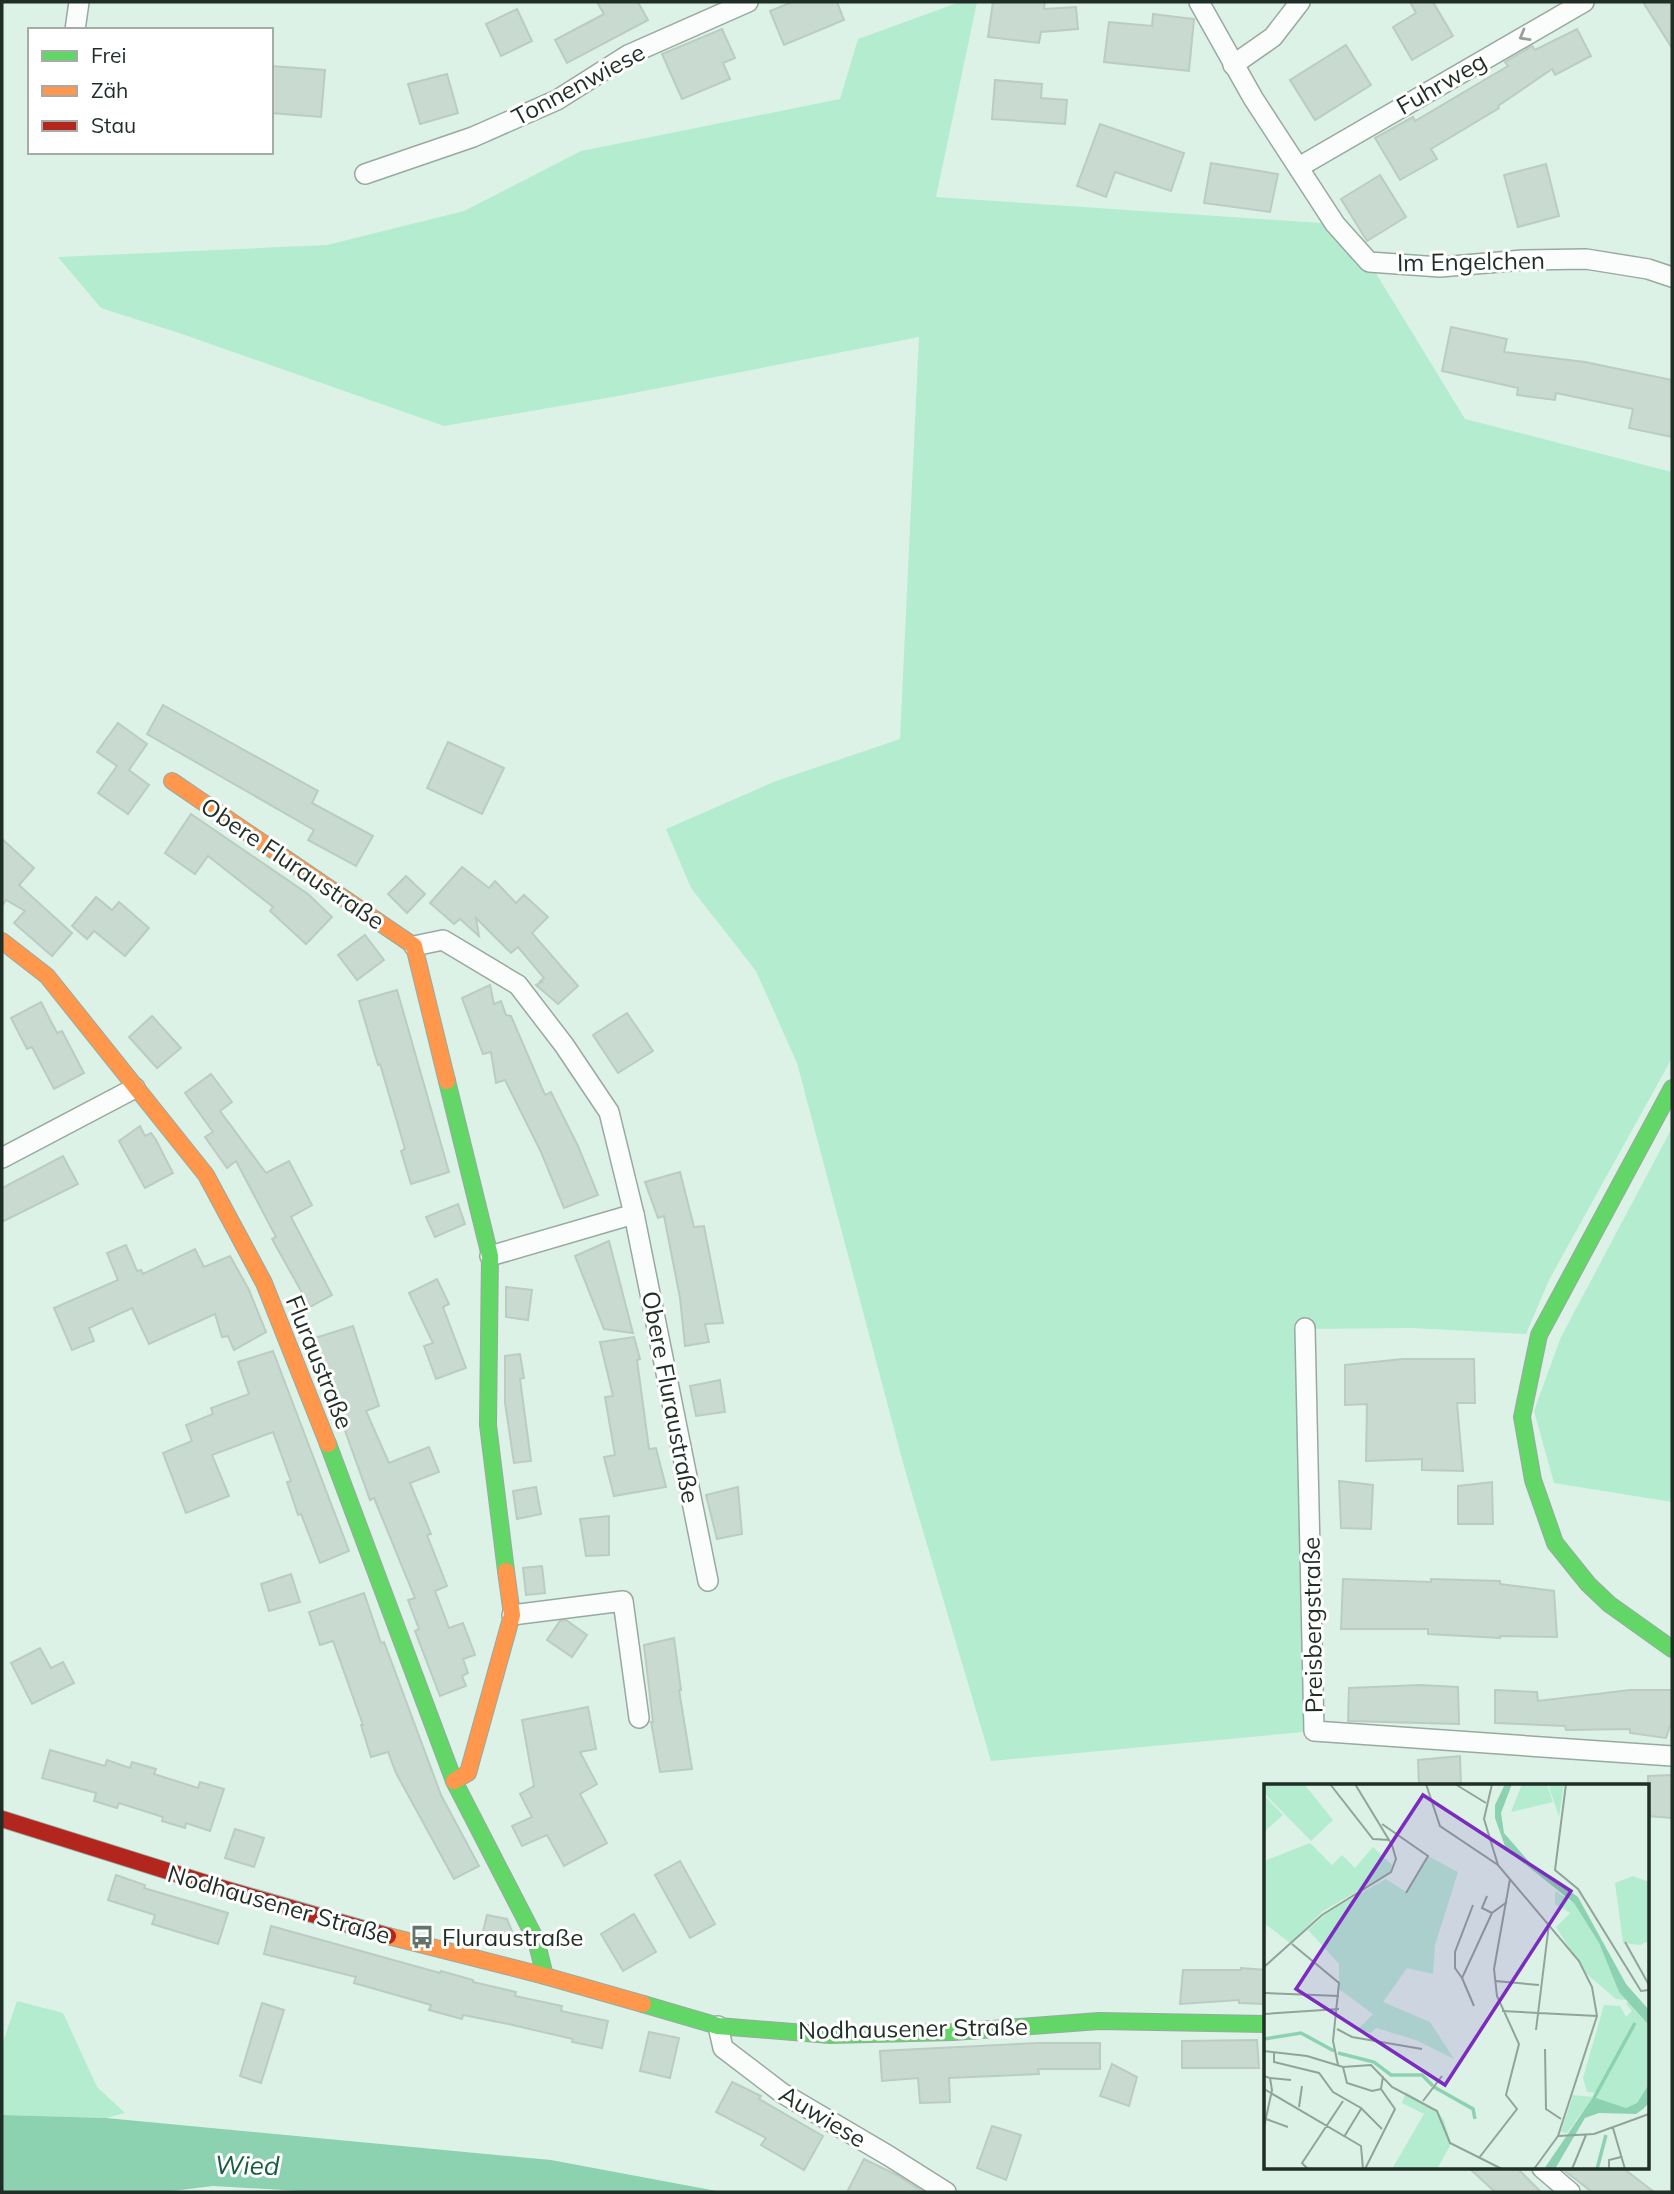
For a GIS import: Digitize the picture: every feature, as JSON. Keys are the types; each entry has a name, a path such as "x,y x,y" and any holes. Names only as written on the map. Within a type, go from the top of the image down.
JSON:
{"street":[{"path":"75,28 79,2"},
{"name":"Tonnenwiese","path":"365,174 473,137 557,100 628,55 748,2"},
{"name":"Im Engelchen","path":"1199,2 1252,98 1335,224 1369,262 1440,267 1523,260 1586,259 1672,277"},
{"path":"1234,65 1273,37 1300,2"},
{"name":"Fuhrweg","path":"1299,167 1584,2"},
{"name":"Obere Fluraustraße","path":"172,781 414,946 443,940 518,985 564,1045 609,1112 634,1214 708,1581"},
{"name":"Fluraustraße","path":"2,941 47,976 206,1174 264,1283 312,1400 454,1781 536,1940 545,1976"},
{"path":"414,946 490,1256 488,1425 512,1615 468,1773 454,1781"},
{"path":"2,1158 135,1088"},
{"path":"1672,1088 1539,1335 1522,1417 1533,1479 1555,1543 1588,1584 1609,1604 1672,1648"},
{"path":"490,1256 634,1214"},
{"name":"Preisbergstraße","path":"1304,1328 1314,1731 1672,1756"},
{"path":"512,1615 623,1601 639,1718"},
{"name":"Nodhausener Straße","path":"3,1816 228,1891 421,1945 545,1976 718,2026 830,2035 953,2032 1099,2021 1264,2024"},
{"name":"Auwiese","path":"718,2026 723,2048 782,2093 946,2192"},
{"path":"1544,2170 1570,2192"}],"shaded area":[{"path":"960,2 977,2 936,197 1335,224 1369,262 1465,419 1672,472 1672,1058 1549,1280 1526,1334 1411,1328 1305,1329 1314,1731 991,1761 905,1470 797,1063 756,971 691,888 666,829 776,781 900,739 919,337 618,396 444,426 101,308 58,257 327,245 464,211 581,151 840,99 858,39"},
{"path":"1672,1128 1672,1502 1554,1483 1534,1411 1561,1337"},
{"path":"17,2001 63,2013 97,2087 125,2113 106,2118 2,2115 2,2045"}],"water":[{"name":"Wied","path":"2,2115 106,2118 551,2160 722,2192 317,2192 213,2186 164,2192 2,2192"}],"building":[{"path":"597,2 638,2 648,20 567,63 555,40 604,14"},
{"path":"792,2 837,2 844,20 784,45 770,11"},
{"path":"993,2 1045,2 1044,9 1076,7 1078,29 1041,32 1039,43 988,37"},
{"path":"1410,2 1433,2 1453,36 1412,60 1393,27 1416,13"},
{"path":"1643,2 1672,2 1672,48"},
{"path":"517,9 532,41 501,56 486,24"},
{"path":"1153,14 1194,19 1189,71 1104,62 1109,22 1152,26"},
{"path":"722,29 735,58 723,63 730,79 682,99 662,54"},
{"path":"1577,29 1591,56 1555,75 1552,69 1498,106 1499,108 1431,149 1437,159 1400,180 1375,138 1413,117 1415,121 1508,66 1505,62 1532,46 1535,50"},
{"path":"1346,45 1371,85 1315,120 1290,80"},
{"path":"273,66 325,70 321,117 273,113"},
{"path":"447,74 458,113 420,124 408,84"},
{"path":"995,80 1042,84 1041,98 1067,100 1065,124 992,119"},
{"path":"1100,124 1184,153 1171,191 1115,172 1106,197 1077,186"},
{"path":"1211,163 1278,174 1270,212 1204,203"},
{"path":"1546,164 1559,216 1518,227 1504,175"},
{"path":"1380,175 1406,217 1367,241 1341,199"},
{"path":"1451,327 1507,339 1504,352 1585,362 1672,380 1672,437 1629,428 1633,409 1556,393 1555,400 1517,395 1518,388 1442,371"},
{"path":"163,705 318,791 312,803 373,836 356,866 308,840 314,830 147,734"},
{"path":"118,723 147,744 129,770 149,785 128,814 98,793 117,766 97,752"},
{"path":"448,742 504,768 482,814 427,788"},
{"path":"191,814 308,894 332,917 306,944 270,911 273,907 208,856 195,874 165,853"},
{"path":"2,839 34,868 19,885 72,933 52,956 14,923 25,911 6,900 2,906"},
{"path":"462,867 489,888 495,881 516,903 524,895 548,917 532,933 578,986 558,1004 536,985 544,978 518,947 511,953 476,918 479,936 460,919 454,924 430,903"},
{"path":"406,876 425,894 407,913 388,894"},
{"path":"96,897 112,910 119,902 149,928 125,956 94,931 87,939 72,926"},
{"path":"365,935 384,960 357,980 338,955"},
{"path":"490,985 494,1004 501,1001 506,1015 511,1016 545,1095 551,1092 578,1146 598,1195 564,1208 541,1152 505,1080 496,1083 491,1052 483,1054 462,998"},
{"path":"397,990 449,1172 411,1184 401,1151 405,1149 359,1001"},
{"path":"41,1002 57,1033 62,1031 84,1073 54,1089 32,1047 27,1049 11,1018"},
{"path":"627,1013 653,1051 618,1073 593,1035"},
{"path":"152,1016 181,1048 157,1068 129,1037"},
{"path":"211,1074 232,1102 220,1111 266,1173 289,1161 312,1205 291,1217 332,1295 310,1307 272,1239 276,1237 236,1161 227,1168 205,1137 213,1132 185,1093"},
{"path":"140,1126 145,1136 151,1133 156,1140 173,1173 145,1188 119,1141"},
{"path":"63,1156 78,1184 2,1222 2,1188"},
{"path":"680,1172 694,1227 704,1226 723,1323 705,1324 709,1342 685,1346 680,1298 664,1216 658,1218 645,1182"},
{"path":"458,1204 465,1224 435,1237 426,1217"},
{"path":"609,1241 633,1333 604,1329 575,1256"},
{"path":"126,1245 137,1271 141,1270 143,1274 195,1249 204,1267 230,1256 249,1290 266,1332 234,1350 228,1336 222,1337 215,1314 149,1344 132,1308 89,1328 94,1341 72,1350 54,1308 118,1280 107,1253"},
{"path":"437,1279 449,1304 443,1307 466,1368 436,1379 424,1346 433,1343 409,1293"},
{"path":"506,1287 532,1290 528,1320 506,1317"},
{"path":"353,1326 379,1406 366,1411 389,1463 429,1447 439,1472 410,1483 431,1534 427,1535 447,1586 435,1591 449,1628 463,1623 475,1655 463,1659 468,1673 462,1676 466,1686 440,1696 415,1631 419,1629 408,1600 415,1598 374,1498 370,1500 312,1339"},
{"path":"634,1337 640,1359 637,1360 649,1449 656,1448 666,1487 614,1496 604,1457 615,1455 605,1397 613,1396 600,1342"},
{"path":"273,1351 349,1551 320,1563 301,1514 298,1515 287,1482 291,1481 273,1432 212,1455 229,1496 186,1513 163,1453 192,1441 186,1425 213,1414 211,1408 249,1394 238,1362"},
{"path":"520,1354 524,1378 520,1379 531,1461 514,1463 505,1403 505,1356"},
{"path":"1403,1359 1474,1359 1475,1403 1457,1403 1463,1471 1422,1470 1422,1459 1366,1461 1367,1404 1345,1405 1345,1365"},
{"path":"720,1380 725,1412 696,1416 690,1386"},
{"path":"1339,1481 1373,1485 1371,1529 1341,1528"},
{"path":"1492,1482 1493,1524 1458,1524 1458,1486"},
{"path":"536,1487 541,1514 517,1519 513,1491"},
{"path":"738,1487 742,1534 717,1539 706,1495"},
{"path":"609,1516 609,1555 586,1556 580,1519"},
{"path":"542,1566 545,1593 526,1595 523,1568"},
{"path":"291,1574 300,1602 269,1611 261,1584"},
{"path":"1343,1579 1500,1581 1500,1584 1554,1591 1557,1637 1500,1638 1428,1634 1428,1629 1341,1629"},
{"path":"364,1593 441,1795 479,1866 454,1879 396,1773 388,1752 371,1757 363,1725 333,1641 320,1645 309,1612"},
{"path":"566,1620 587,1635 572,1657 547,1640 560,1621"},
{"path":"674,1638 679,1690 692,1769 660,1772 651,1722 644,1645"},
{"path":"40,1648 51,1668 63,1662 74,1683 32,1704 11,1663"},
{"path":"1420,1685 1458,1687 1459,1724 1348,1721 1349,1688"},
{"path":"1495,1690 1537,1692 1538,1701 1630,1690 1672,1690 1672,1726 1666,1738 1630,1733 1630,1729 1566,1730 1565,1726 1495,1723"},
{"path":"588,1707 596,1749 580,1752 597,1784 580,1794 607,1843 564,1866 547,1835 522,1846 512,1826 532,1817 520,1794 534,1786 522,1720"},
{"path":"50,1750 105,1766 107,1760 130,1768 132,1762 156,1769 154,1774 198,1788 200,1782 224,1789 210,1831 186,1823 185,1828 162,1821 163,1817 119,1803 117,1808 94,1801 96,1793 42,1778"},
{"path":"1460,1756 1461,1784 1419,1784 1418,1760"},
{"path":"1672,1775 1672,1818 1650,1816 1648,1776"},
{"path":"235,1829 264,1838 254,1867 225,1858"},
{"path":"680,1861 715,1924 690,1938 655,1875"},
{"path":"116,1875 145,1885 144,1888 228,1913 218,1944 152,1924 155,1915 108,1900"},
{"path":"634,1914 656,1952 623,1971 601,1934"},
{"path":"487,1915 507,1919 512,1931 509,1947 481,1940"},
{"path":"271,1926 516,1992 515,1996 562,2006 561,2011 608,2021 602,2048 508,2024 463,2015 462,2019 429,2010 431,2005 354,1983 356,1977 264,1954"},
{"path":"1183,1970 1264,1970 1264,2004 1239,2003 1239,2000 1180,2004"},
{"path":"262,2003 284,2010 261,2083 240,2076"},
{"path":"649,2032 679,2038 670,2078 640,2071"},
{"path":"1257,2040 1259,2068 1182,2068 1182,2041"},
{"path":"1038,2043 1100,2043 1100,2069 1038,2069 1039,2074 949,2078 950,2102 920,2103 918,2078 882,2081 880,2051"},
{"path":"1112,2064 1137,2077 1129,2106 1100,2096"},
{"path":"732,2082 761,2096 759,2099 823,2136 804,2170 761,2145 766,2138 716,2112"},
{"path":"992,2126 1021,2135 1006,2180 977,2168"},
{"path":"864,2159 897,2175 923,2192 847,2192"},
{"path":"1471,2170 1519,2170 1541,2192 1495,2192"},
{"path":"1564,2170 1626,2170 1654,2192 1592,2192"}],"traffic: fast":[{"path":"447,1081 490,1256 488,1425 506,1571"},
{"path":"1672,1088 1539,1335 1522,1417 1533,1480 1555,1543 1588,1584 1609,1604 1672,1649"},
{"path":"328,1444 454,1781 536,1940 545,1976"},
{"path":"643,2004 718,2026 830,2035 953,2032 1099,2021 1264,2024"}],"traffic: slow":[{"path":"172,781 414,946 447,1081"},
{"path":"2,941 47,976 206,1175 264,1283 328,1444"},
{"path":"454,1781 468,1773 512,1615 506,1571"},
{"path":"388,1936 643,2004"}],"traffic: jam":[{"path":"2,1819 228,1890 388,1936"}],"place":[{"name":"Fluraustraße","path":"422,1937"}]}
